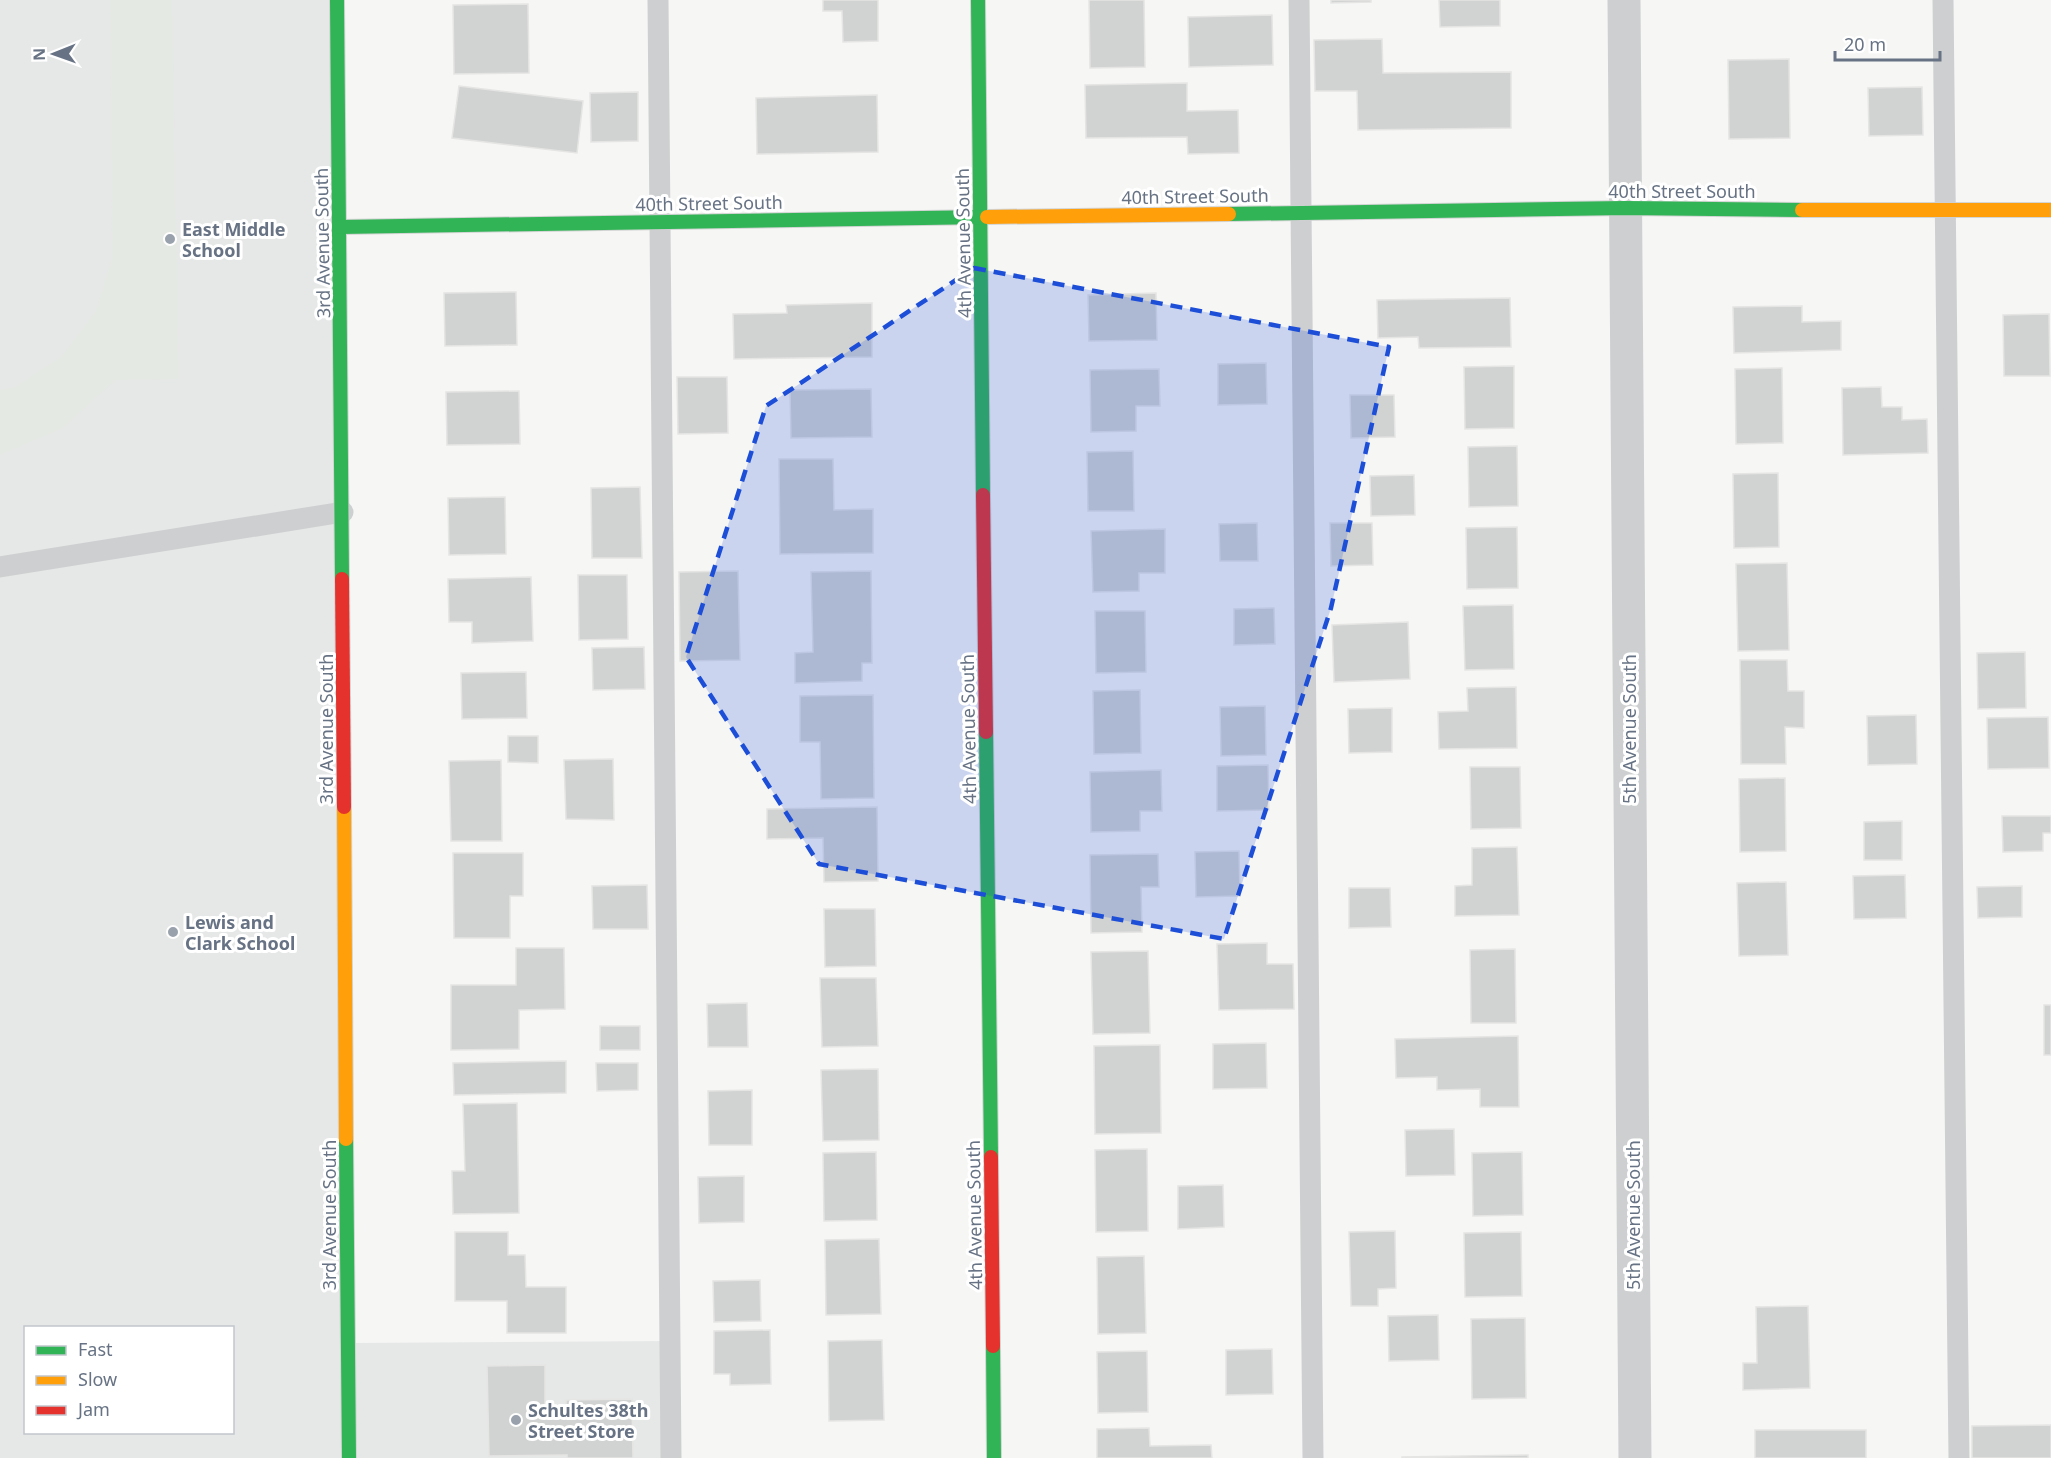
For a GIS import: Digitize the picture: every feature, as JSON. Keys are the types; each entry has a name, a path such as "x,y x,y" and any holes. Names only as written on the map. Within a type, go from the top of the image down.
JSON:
{"street":[{"name":"3rd Avenue South","path":"337,0 349,1458"},
{"name":"4th Avenue South","path":"978,0 994,1458"},
{"name":"5th Avenue South","path":"1624,0 1635,1458"},
{"name":"40th Street South","path":"340,227 1625,208 1946,212 2051,210"}],"lane":[{"path":"658,0 671,1458"},
{"path":"1299,0 1313,1458"},
{"path":"1943,0 1959,1458"},
{"path":"0,567 343,512"}],"highlighted area":[{"path":"974,268 1389,347 1331,608 1224,939 819,864 686,657 766,406"}],"shaded area":[{"path":"0,0 336,0 349,1343 670,1341 671,1458 0,1458"},
{"path":"110,0 172,0 179,379 115,380 63,428 0,455 0,390 15,387 62,356 96,311 112,258"}],"building":[{"path":"823,0 878,0 878,41 843,42 842,11 823,11"},
{"path":"1089,0 1144,0 1145,67 1090,68"},
{"path":"1331,0 1371,0 1371,2 1331,3"},
{"path":"1439,0 1500,0 1500,26 1440,27"},
{"path":"528,4 529,73 454,74 453,5"},
{"path":"1272,15 1273,65 1189,67 1188,17"},
{"path":"1382,39 1383,73 1511,72 1511,128 1358,130 1357,91 1315,91 1314,40"},
{"path":"1789,59 1790,138 1729,139 1728,60"},
{"path":"1187,83 1187,111 1238,110 1239,153 1188,154 1187,137 1086,138 1085,85"},
{"path":"459,86 583,101 577,153 452,138"},
{"path":"1922,87 1923,135 1869,136 1868,88"},
{"path":"638,92 638,141 591,142 590,93"},
{"path":"877,95 878,152 757,154 756,98"},
{"path":"516,292 517,345 445,346 444,293"},
{"path":"1156,293 1157,340 1089,341 1088,295"},
{"path":"1510,298 1511,347 1419,348 1418,337 1378,338 1377,300"},
{"path":"872,303 872,357 734,359 733,314 787,313 786,305"},
{"path":"1802,306 1802,322 1841,321 1841,350 1734,353 1733,307"},
{"path":"2049,314 2050,376 2004,376 2003,315"},
{"path":"1266,363 1267,404 1218,405 1218,364"},
{"path":"1514,366 1514,428 1465,429 1464,367"},
{"path":"1782,368 1783,443 1736,444 1735,369"},
{"path":"1159,369 1160,406 1136,406 1136,431 1091,432 1090,370"},
{"path":"677,377 727,377 728,433 678,434"},
{"path":"1881,387 1882,407 1902,407 1902,420 1927,419 1928,453 1843,455 1842,388"},
{"path":"871,389 872,437 791,438 790,390"},
{"path":"519,391 520,444 447,445 446,392"},
{"path":"1350,395 1394,395 1395,437 1351,438"},
{"path":"1517,446 1518,506 1469,507 1468,447"},
{"path":"1133,451 1134,511 1088,511 1087,452"},
{"path":"779,459 833,459 834,510 873,509 873,553 780,554"},
{"path":"1778,473 1779,547 1734,548 1733,474"},
{"path":"1414,475 1415,515 1371,516 1370,476"},
{"path":"640,487 642,558 592,558 591,488"},
{"path":"505,497 506,554 449,555 448,498"},
{"path":"1257,523 1258,561 1220,561 1219,524"},
{"path":"1330,523 1372,523 1373,565 1331,566"},
{"path":"1517,527 1518,588 1467,589 1466,528"},
{"path":"1165,529 1165,573 1139,573 1139,591 1093,592 1091,531"},
{"path":"1787,563 1789,650 1738,651 1736,564"},
{"path":"738,571 740,660 680,661 679,572"},
{"path":"871,571 872,663 862,663 862,681 795,683 795,653 813,652 811,572"},
{"path":"578,575 627,575 628,639 579,640"},
{"path":"531,577 533,641 472,643 472,622 449,622 448,579"},
{"path":"1513,605 1514,669 1465,670 1463,606"},
{"path":"1274,608 1275,644 1234,645 1234,609"},
{"path":"1095,611 1145,611 1146,672 1096,673"},
{"path":"1408,622 1410,679 1334,682 1332,625"},
{"path":"644,647 645,689 593,690 592,648"},
{"path":"2025,652 2026,708 1978,709 1977,653"},
{"path":"1740,660 1787,660 1788,691 1804,691 1804,728 1785,727 1786,764 1741,764"},
{"path":"526,672 527,718 462,719 461,673"},
{"path":"1516,687 1517,748 1439,749 1438,712 1468,711 1467,688"},
{"path":"1140,690 1141,753 1094,754 1093,691"},
{"path":"873,695 874,798 821,799 820,742 800,742 800,696"},
{"path":"1265,706 1266,755 1221,756 1220,707"},
{"path":"1392,708 1392,752 1349,753 1348,709"},
{"path":"1916,715 1917,764 1868,765 1867,716"},
{"path":"2048,717 2049,768 1988,769 1987,718"},
{"path":"508,736 538,736 538,763 508,762"},
{"path":"613,759 614,820 566,819 564,760"},
{"path":"501,760 502,841 451,841 449,761"},
{"path":"1268,765 1269,810 1217,811 1217,766"},
{"path":"1470,767 1520,767 1521,828 1471,829"},
{"path":"1161,770 1162,811 1140,811 1140,831 1091,832 1090,772"},
{"path":"1785,778 1786,851 1740,852 1739,779"},
{"path":"877,807 878,881 824,882 823,838 767,839 767,809"},
{"path":"2002,816 2051,816 2051,833 2043,833 2043,851 2003,852"},
{"path":"1902,821 1902,860 1864,860 1864,822"},
{"path":"1517,847 1519,915 1455,916 1455,886 1472,885 1472,848"},
{"path":"1239,851 1240,896 1196,897 1195,852"},
{"path":"453,853 523,853 523,896 510,896 510,938 454,938"},
{"path":"1158,854 1159,887 1141,887 1142,932 1091,933 1090,855"},
{"path":"1905,875 1906,918 1854,919 1853,876"},
{"path":"1786,882 1788,955 1739,956 1737,883"},
{"path":"647,885 648,929 593,929 592,886"},
{"path":"2022,886 2022,917 1978,918 1977,887"},
{"path":"1349,888 1390,888 1391,927 1349,928"},
{"path":"824,909 875,909 876,966 825,967"},
{"path":"1267,943 1267,964 1293,964 1294,1009 1219,1010 1217,944"},
{"path":"516,948 564,948 565,1009 519,1010 519,1049 451,1050 451,985 516,985"},
{"path":"1515,949 1516,1023 1471,1023 1470,950"},
{"path":"1148,951 1150,1033 1093,1034 1091,952"},
{"path":"820,978 876,978 878,1046 822,1047"},
{"path":"747,1003 748,1047 708,1047 707,1004"},
{"path":"2044,1005 2051,1005 2051,1055 2044,1055"},
{"path":"600,1026 640,1026 640,1050 600,1050"},
{"path":"1518,1036 1519,1107 1480,1107 1480,1089 1437,1090 1437,1077 1396,1078 1395,1039"},
{"path":"1266,1043 1267,1088 1213,1089 1213,1044"},
{"path":"1160,1045 1161,1133 1095,1134 1094,1046"},
{"path":"566,1061 566,1093 454,1095 453,1063"},
{"path":"596,1063 638,1063 638,1090 597,1091"},
{"path":"878,1069 879,1140 823,1141 821,1070"},
{"path":"752,1090 752,1145 709,1145 708,1091"},
{"path":"517,1103 519,1213 453,1214 452,1171 465,1171 463,1104"},
{"path":"1454,1129 1455,1175 1406,1176 1405,1130"},
{"path":"1147,1149 1148,1231 1096,1232 1095,1150"},
{"path":"876,1152 877,1220 824,1221 823,1153"},
{"path":"1522,1152 1523,1215 1473,1216 1472,1153"},
{"path":"744,1176 744,1222 699,1223 698,1177"},
{"path":"1223,1185 1224,1227 1178,1229 1178,1186"},
{"path":"1395,1231 1396,1288 1378,1289 1378,1306 1351,1306 1349,1232"},
{"path":"455,1232 508,1232 508,1255 525,1255 526,1287 566,1287 566,1333 507,1333 507,1301 455,1301"},
{"path":"1521,1232 1522,1296 1465,1297 1464,1233"},
{"path":"879,1239 881,1314 826,1315 825,1240"},
{"path":"1144,1256 1146,1333 1098,1334 1097,1257"},
{"path":"760,1280 761,1321 714,1322 713,1281"},
{"path":"1808,1306 1810,1388 1743,1390 1743,1363 1757,1363 1756,1307"},
{"path":"1438,1315 1439,1360 1389,1361 1388,1316"},
{"path":"1525,1318 1526,1398 1472,1399 1471,1319"},
{"path":"770,1330 771,1384 730,1385 730,1374 714,1374 714,1331"},
{"path":"882,1340 884,1420 829,1421 828,1341"},
{"path":"1272,1349 1273,1394 1226,1395 1226,1350"},
{"path":"1147,1351 1148,1412 1098,1413 1097,1352"},
{"path":"545,1365 545,1410 566,1410 566,1400 632,1399 633,1458 567,1458 567,1455 489,1456 487,1366"},
{"path":"2051,1425 2051,1458 1972,1458 1972,1426"},
{"path":"1149,1428 1150,1446 1211,1445 1212,1458 1097,1458 1097,1429"},
{"path":"1755,1430 1866,1430 1866,1458 1755,1458"},
{"path":"1528,1455 1528,1458 1402,1458 1402,1457"}],"traffic: fast":[{"path":"337,0 342,579"},
{"path":"978,0 983,495"},
{"path":"1229,214 1625,208 1802,210"},
{"path":"340,227 987,217"},
{"path":"986,732 991,1157"},
{"path":"346,1139 349,1458"},
{"path":"993,1346 994,1458"}],"traffic: slow":[{"path":"1802,210 2051,210"},
{"path":"987,217 1229,214"},
{"path":"344,807 346,1139"}],"traffic: jam":[{"path":"983,495 986,732"},
{"path":"342,579 344,807"},
{"path":"991,1157 993,1346"}],"place":[{"name":"East Middle School","path":"170,239"},
{"name":"Lewis and Clark School","path":"173,932"},
{"name":"Schultes 38th Street Store","path":"516,1420"}]}
